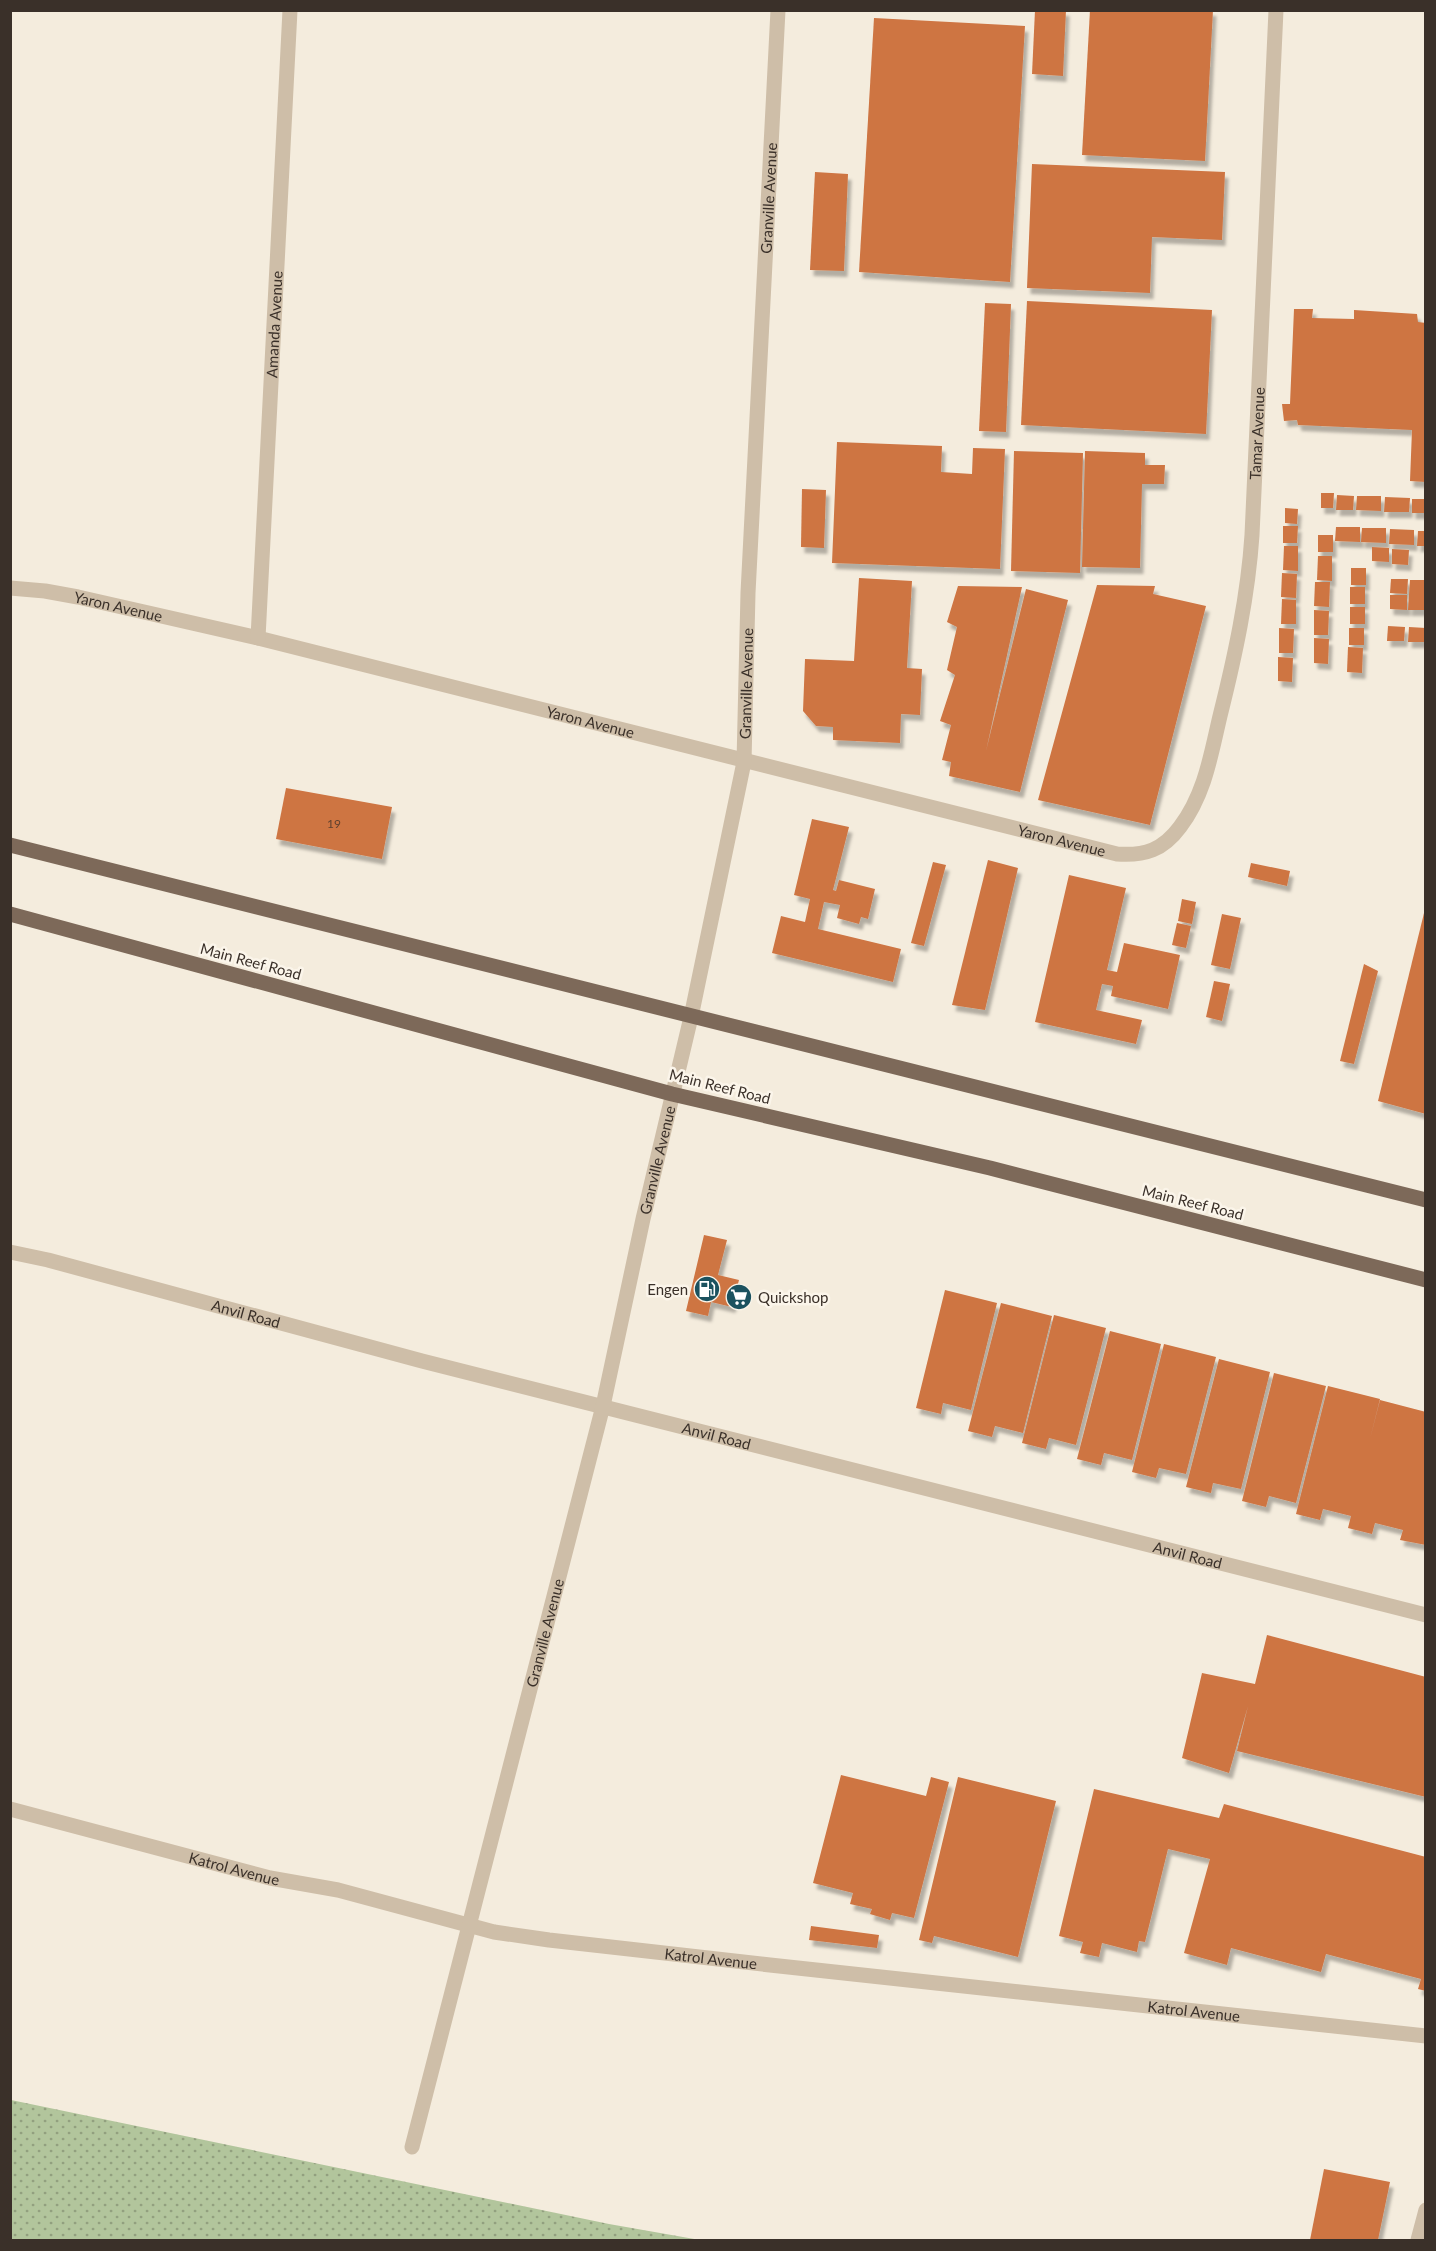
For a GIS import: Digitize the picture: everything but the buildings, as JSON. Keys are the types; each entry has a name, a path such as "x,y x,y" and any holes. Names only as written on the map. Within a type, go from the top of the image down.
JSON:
{"main road":[{"path":"10,845 1425,1200"},
{"name":"Main Reef Road","path":"10,914 672,1094 990,1168 1425,1280"}],"street":[{"name":"Amanda Avenue","path":"258,638 291,10"},
{"name":"Granville Avenue","path":"412,2147 603,1406 691,1017 744,762 748,593 778,10"},
{"name":"Tamar Avenue","path":"1166,842 1179,829 1187,816 1205,777 1230,675 1249,574 1276,10"},
{"name":"Yaron Avenue","path":"10,588 78,597 258,638 1117,854 1140,855 1166,842"},
{"name":"Anvil Road","path":"10,1252 71,1266 422,1361 1425,1615"},
{"name":"Katrol Avenue","path":"10,1809 270,1878 338,1890 494,1932 549,1940 1425,2036"},
{"path":"1418,2241 1425,2210"}],"green space":[{"path":"11,2100 609,2224 700,2240 11,2240"}],"place":[{"name":"Engen","path":"707,1289"},
{"name":"Quickshop","path":"739,1297"}]}
